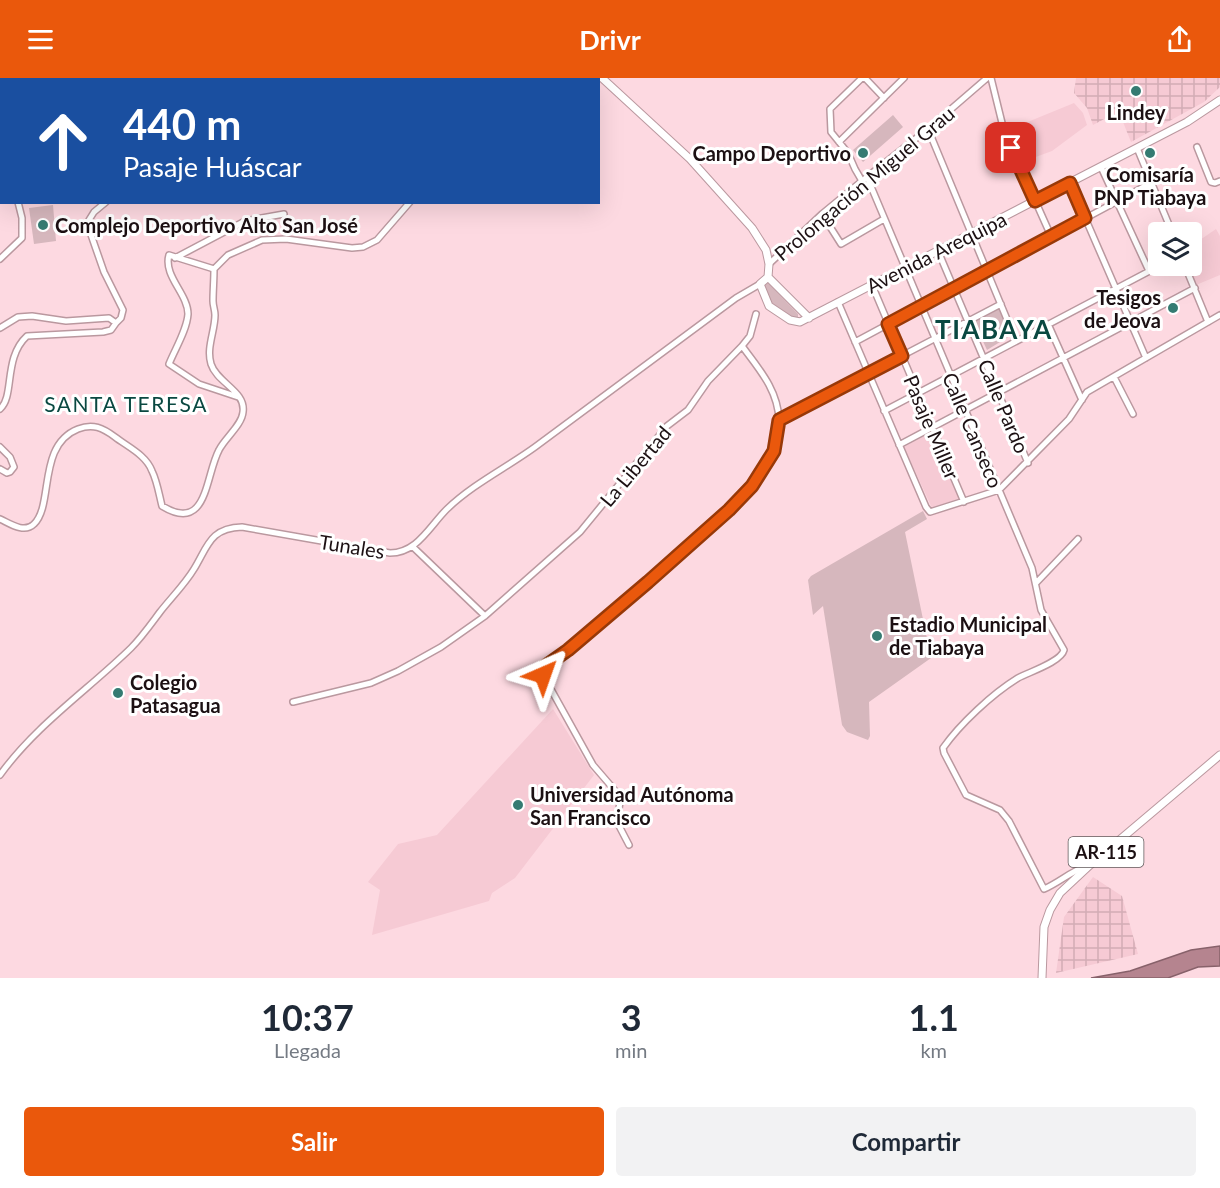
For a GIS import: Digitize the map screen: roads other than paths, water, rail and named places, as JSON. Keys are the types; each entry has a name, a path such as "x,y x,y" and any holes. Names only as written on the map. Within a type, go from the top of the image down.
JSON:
{"main road":[{"path":"602,78 690,159 758,236 766,250 769,264 768,277 760,284 767,304 790,320 800,322 809,318 768,277"},
{"name":"Avenida Arequipa","path":"809,318 1187,122 1220,100"},
{"path":"1212,106 1220,107"},
{"name":"AR-115","path":"1042,977 1044,927 1050,910 1060,893 1220,755"}],"street":[{"path":"863,78 884,98"},
{"name":"Calle Canseco","path":"863,78 830,109 831,132 848,153 855,169 864,179 884,219 1032,568 1044,619 1064,650 1060,657 1017,679 999,692 968,720 943,748 966,795 1000,810 1009,821 1044,888 1058,883 1077,869 1090,865"},
{"path":"839,142 904,78"},
{"name":"Prolongación Miguel Grau","path":"769,264 822,214 928,129 987,78"},
{"path":"991,78 1004,131 1051,236"},
{"path":"928,129 1016,341"},
{"path":"1197,147 1210,182 1220,181"},
{"path":"1137,148 1168,222"},
{"path":"1101,167 1148,269"},
{"path":"1070,183 1146,358"},
{"path":"855,342 1151,183"},
{"path":"0,259 22,238 22,218 18,204"},
{"path":"0,409 7,397 12,361 21,342 27,336 103,332 115,327 121,318 123,310 104,272 89,229 89,220 104,204"},
{"path":"0,519 16,527 27,528 34,524 42,510 50,466 56,451 72,431 86,426 103,428 140,455 152,470 162,506 169,510 189,514 195,510 202,501 218,451 240,423 244,412 239,397 217,374 211,364 210,348 215,314 214,269 228,255 262,240 286,238 352,248 363,247 377,240 408,204"},
{"path":"175,258 245,221 284,214"},
{"path":"822,214 841,244 884,219"},
{"name":"Calle Pardo","path":"938,251 1028,463"},
{"path":"214,269 169,255 167,261 169,269 188,313 169,364 199,384 239,397"},
{"path":"884,411 1148,272"},
{"path":"1190,276 1208,322"},
{"name":"Tunales","path":"0,775 56,716 133,646 194,569 210,540 226,529 242,527 390,553 398,553 413,547 448,508 479,483 520,458 736,297 760,284"},
{"name":"Pasaje Miller","path":"872,285 964,502"},
{"path":"899,445 1195,288"},
{"path":"838,302 930,512 999,490 1069,419 1087,392 1220,315"},
{"path":"779,420 1001,304"},
{"name":"La Libertad","path":"294,702 371,683 398,671 441,647 485,616 580,532 667,426 688,410 708,381 742,346 752,332 756,314"},
{"path":"0,327 18,317 32,315 66,321 109,318 116,323"},
{"path":"1048,324 1082,400"},
{"path":"629,845 617,822 620,802 618,794 592,765 543,675 543,669 648,582 744,494 771,458 777,443 779,420 777,404 770,383 742,346"},
{"path":"1114,376 1132,414"},
{"path":"0,447 10,457 14,467 7,473 0,469"},
{"path":"1036,583 1078,539"},
{"path":"413,547 485,616"}],"place":[{"name":"Lindey","path":"1136,91"},
{"name":"Campo Deportivo","path":"863,153"},
{"name":"Comisaría PNP Tiabaya","path":"1150,153"},
{"name":"Complejo Deportivo Alto San José","path":"43,225"},
{"name":"Tesigos de Jeova","path":"1173,308"},
{"name":"Estadio Municipal de Tiabaya","path":"877,636"},
{"name":"Colegio Patasagua","path":"118,693"},
{"name":"Universidad Autónoma San Francisco","path":"518,805"}],"district":[{"name":"TIABAYA","path":"994,329"},
{"name":"SANTA TERESA","path":"126,403"}]}
